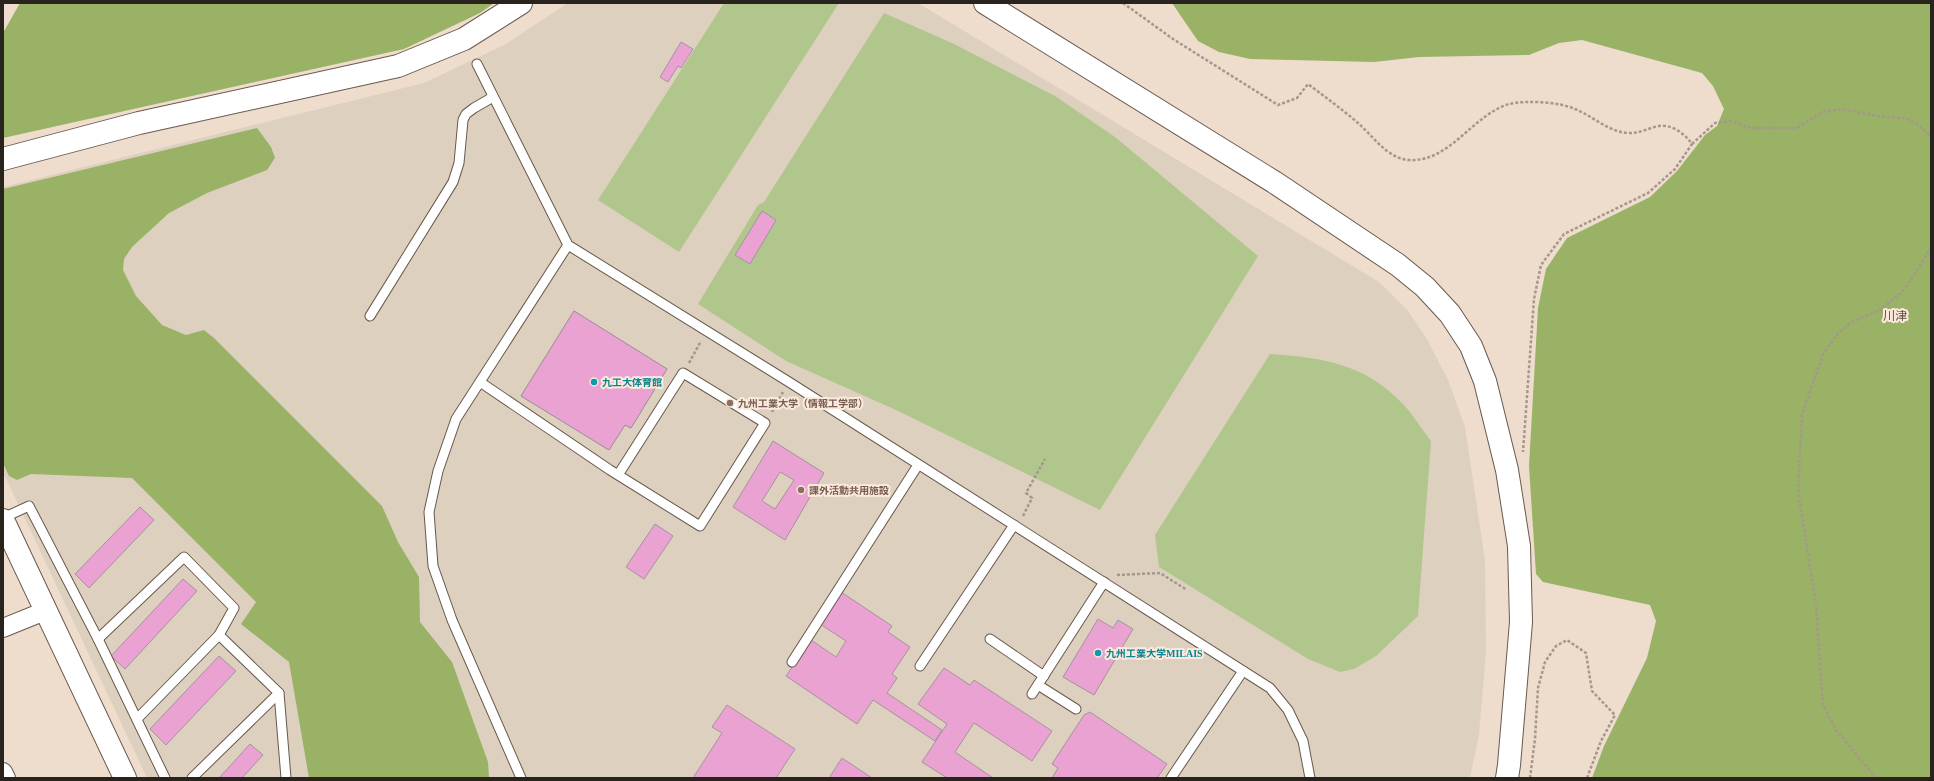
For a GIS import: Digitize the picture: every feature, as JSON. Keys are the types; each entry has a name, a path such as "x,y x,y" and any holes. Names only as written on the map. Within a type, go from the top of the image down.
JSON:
{"street":[{"path":"3,159 139,123 398,66 464,39 521,3"},
{"path":"986,3 1281,186 1398,265 1425,287 1450,314 1471,346 1484,381 1507,470 1519,546 1521,622 1510,765 1507,778"},
{"path":"3,519 45,611 125,778"},
{"path":"3,628 45,611"},
{"path":"3,772 6,778"}],"lane":[{"path":"477,64 568,245 789,382 1270,688 1288,710 1303,741 1310,778"},
{"path":"370,316 453,182 459,163 463,120 466,114 493,97"},
{"path":"520,778 452,620 433,566 429,512 438,471 456,419 568,245"},
{"path":"480,382 618,475 700,526 765,423 683,373 618,475"},
{"path":"792,662 918,465"},
{"path":"3,519 30,506 98,639 165,778"},
{"path":"920,666 1016,526"},
{"path":"98,639 184,557 234,608 219,635 137,719"},
{"path":"1032,694 1104,582"},
{"path":"219,635 278,693 286,778"},
{"path":"990,639 1044,676"},
{"path":"1171,778 1243,671"},
{"path":"1038,685 1076,709"},
{"path":"192,778 278,693"}],"path":[{"path":"1123,3 1174,39 1278,105 1297,98 1308,84 1360,124 1388,152 1398,158 1408,160 1436,156 1494,112 1510,104 1526,103 1557,104 1575,109 1609,128 1625,133 1638,133 1660,126 1678,130 1686,135 1692,144"},
{"path":"1523,454 1534,299 1541,265 1564,234 1648,193 1675,169 1692,144 1715,123 1732,121 1750,128 1797,128 1823,112 1842,109 1878,116 1905,118 1917,124 1931,136"},
{"path":"1876,778 1836,730 1823,705 1816,605 1798,490 1802,415 1823,354 1839,332 1854,321 1880,310 1904,290 1931,248"},
{"path":"683,373 707,331"},
{"path":"765,423 789,382"},
{"path":"1016,526 1032,498 1026,493 1033,477 1045,459"},
{"path":"1104,582 1109,576 1160,573 1187,590"},
{"path":"1530,778 1535,740 1538,688 1545,662 1556,646 1567,640 1586,653 1592,691 1614,715 1601,741 1587,778"}],"shaded area":[{"name":"九州工業大学（情報工学部）","path":"568,3 918,3 1379,282 1408,311 1428,341 1448,380 1465,427 1485,561 1486,650 1479,734 1470,778 147,778 3,472 3,187 424,83 504,45"}],"green space":[{"path":"20,3 494,3 480,13 404,49 3,138 3,33"},
{"path":"724,3 839,3 679,252 598,200"},
{"path":"1172,3 1931,3 1931,778 1592,778 1604,746 1647,658 1656,621 1650,605 1543,582 1536,574 1529,466 1538,308 1546,269 1567,238 1650,197 1677,171 1705,135 1717,126 1724,109 1713,86 1702,73 1582,40 1559,43 1529,55 1419,57 1374,62 1250,59 1219,52 1198,41"},
{"path":"884,13 954,44 1055,96 1115,137 1258,256 1100,510 896,410 786,361 698,304 758,205 764,202"},
{"path":"257,128 271,147 275,158 267,170 207,193 169,213 132,247 124,259 123,270 136,296 162,325 186,335 204,330 214,338 382,506 398,542 419,577 420,622 452,662 488,762 489,778 309,778 289,662 241,624 256,602 132,478 31,474 17,480 9,476 3,463 3,189"},
{"path":"1270,354 1308,358 1342,365 1373,379 1403,404 1431,441 1418,616 1376,656 1354,669 1340,672 1308,659 1159,567 1155,535"}],"building":[{"path":"681,42 693,49 681,68 678,66 668,82 660,77"},
{"path":"762,211 776,220 750,264 735,255"},
{"name":"九工大体育館","path":"574,311 667,369 631,428 625,425 609,450 521,396"},
{"name":"九工大体育館","path":"574,311 667,369 631,428 625,425 609,450 521,396"},
{"name":"課外活動共用施設","path":"773,441 824,473 785,540 733,507","holes":["780,472 794,480 775,509 762,501"]},
{"path":"140,507 154,520 89,588 75,574"},
{"path":"655,524 673,536 644,579 626,567"},
{"path":"183,579 197,591 125,669 111,656"},
{"path":"841,592 892,626 888,632 910,647 892,674 897,678 887,693 942,730 935,741 873,700 857,724 786,676 811,640 836,657 846,641 820,624"},
{"name":"九州工業大学MILAIS","path":"1098,619 1113,628 1118,620 1133,629 1094,695 1063,677"},
{"path":"219,656 236,671 166,745 150,729"},
{"path":"944,668 970,685 974,680 1052,731 1032,761 974,723 955,752 993,778 947,778 922,762 947,724 918,704"},
{"path":"727,705 795,749 776,778 693,778 722,733 712,727"},
{"path":"1090,712 1167,764 1157,778 1052,778 1058,768 1052,764 1084,715"},
{"path":"250,744 263,755 242,778 219,778"},
{"path":"842,758 872,778 829,778"}],"place":[{"name":"九工大体育館","path":"594,382"},
{"name":"九州工業大学（情報工学部）","path":"730,403"},
{"name":"課外活動共用施設","path":"801,490"},
{"name":"九州工業大学MILAIS","path":"1098,653"}],"district":[{"name":"川津","path":"1895,316"}]}
